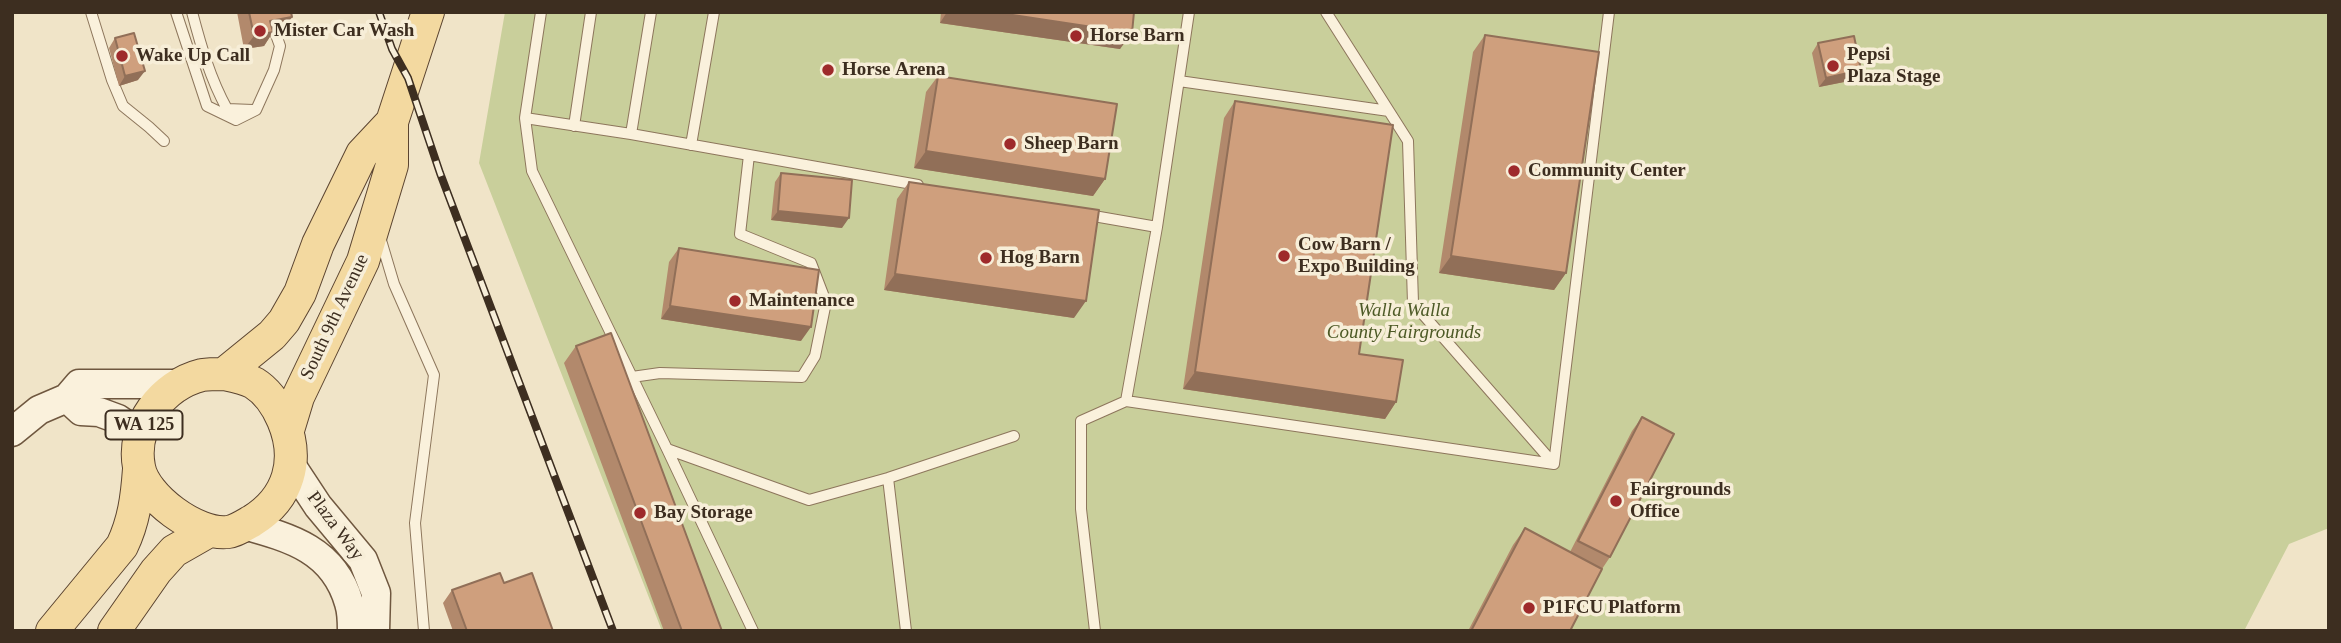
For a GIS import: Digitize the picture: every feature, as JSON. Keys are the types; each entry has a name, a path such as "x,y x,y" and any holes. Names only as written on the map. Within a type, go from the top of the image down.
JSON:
{"main road":[{"name":"South 9th Avenue","path":"288,430 298,397 363,261 392,165 392,122 428,12"},
{"name":"South 9th Avenue","path":"223,374 272,335 284,321 300,293 317,244 362,154 392,122"},
{"name":"WA 125","path":"52,631 109,564 130,530 136,505 140,434 149,415 163,397 181,384 202,375 223,374 255,384 268,395 280,412 292,449 287,480 275,503 244,526 228,532 209,531 174,551 156,570 114,631"},
{"path":"12,432 39,410 66,398 79,384 181,384"},
{"path":"66,398 81,411 99,412 118,419 140,434"},
{"name":"Plaza Way","path":"291,465 318,506 363,560 376,593 375,631"},
{"path":"139,469 161,501 178,517 209,531"},
{"name":"Plaza Way","path":"244,526 290,538 324,561 340,582 350,604 352,631"}],"lane":[{"path":"91,12 123,106 164,141"},
{"path":"176,12 207,106 236,120 256,110 274,70 280,46 275,32"},
{"path":"192,12 202,52 214,85 227,109 256,110"},
{"path":"541,12 526,118 532,171 752,631"},
{"path":"574,125 590,12"},
{"path":"631,134 651,12"},
{"path":"691,145 714,12"},
{"path":"1126,401 1157,227 1189,12"},
{"path":"1326,12 1408,141 1413,303 1554,464"},
{"path":"1554,464 1609,12"},
{"path":"1179,81 1389,111"},
{"path":"526,118 926,186"},
{"path":"632,377 660,373 802,377 815,356 827,302 811,263 740,234 749,155"},
{"path":"1075,212 1157,227"},
{"path":"376,221 394,284 433,375 415,523 425,631"},
{"path":"1096,631 1081,509 1080,421 1126,401 1554,464"},
{"path":"667,449 809,500 888,478 1014,436"},
{"path":"888,478 906,631"}],"green space":[{"name":"Walla Walla County Fairgrounds","path":"505,12 2329,12 2329,528 2289,544 2244,631 662,631 479,163"}],"building":[{"path":"249,12 291,12 292,17 270,21 273,32 254,36"},
{"path":"993,12 1134,12 1132,33"},
{"path":"134,33 145,71 125,76 115,38"},
{"name":"Community Center","path":"1485,35 1599,52 1566,273 1451,256"},
{"path":"1854,36 1861,70 1826,78 1818,43"},
{"name":"Sheep Barn","path":"938,76 1117,104 1105,179 926,151"},
{"name":"Cow Barn / Expo Building","path":"1235,101 1393,125 1359,354 1403,360 1396,402 1195,372"},
{"path":"781,173 852,180 849,218 778,211"},
{"name":"Hog Barn","path":"909,182 1099,210 1086,301 895,274"},
{"name":"Maintenance","path":"679,248 819,270 811,327 670,306"},
{"path":"611,333 722,631 682,631 576,346"},
{"name":"Fairgrounds Office","path":"1642,417 1674,434 1610,557 1578,541"},
{"name":"P1FCU Platform","path":"1525,528 1602,569 1570,631 1471,631"},
{"path":"500,573 504,583 532,573 553,631 467,631 452,590"}],"railway":[{"path":"379,12 392,49 408,78 440,173 613,631"}],"place":[{"name":"Mister Car Wash","path":"260,31"},
{"name":"Horse Barn","path":"1076,36"},
{"name":"Wake Up Call","path":"122,56"},
{"name":"Pepsi Plaza Stage","path":"1833,66"},
{"name":"Horse Arena","path":"828,70"},
{"name":"Sheep Barn","path":"1010,144"},
{"name":"Community Center","path":"1514,171"},
{"name":"Cow Barn / Expo Building","path":"1284,256"},
{"name":"Hog Barn","path":"986,258"},
{"name":"Maintenance","path":"735,301"},
{"name":"Fairgrounds Office","path":"1616,501"},
{"name":"Bay Storage","path":"640,513"},
{"name":"P1FCU Platform","path":"1529,608"}]}
